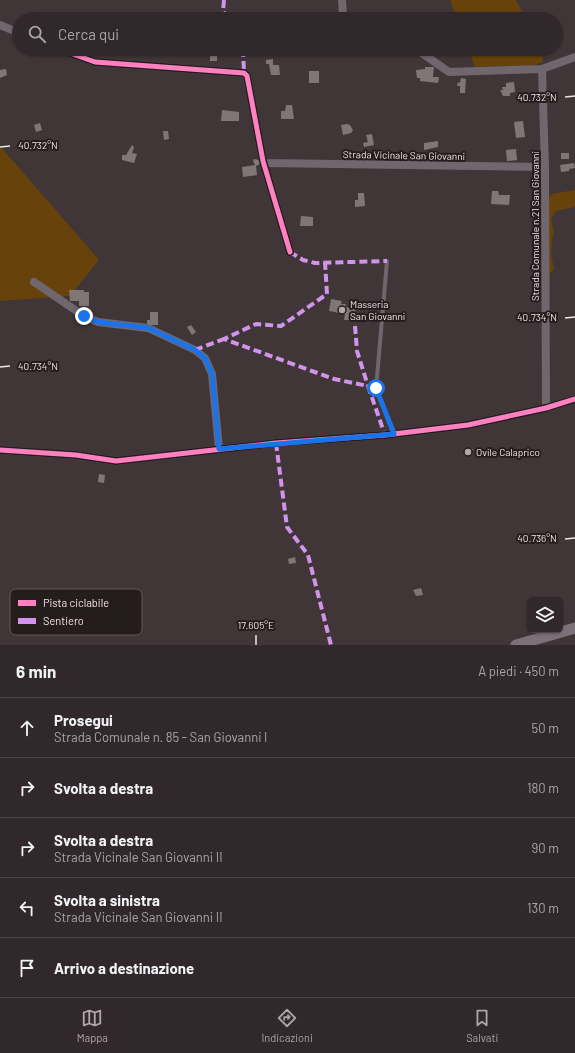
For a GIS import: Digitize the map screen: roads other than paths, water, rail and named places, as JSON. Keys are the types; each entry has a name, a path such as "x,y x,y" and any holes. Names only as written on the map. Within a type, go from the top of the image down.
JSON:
{"street":[{"path":"342,0 343,12"},
{"path":"0,25 12,30"},
{"path":"78,56 95,62 244,72 247,76 263,161 290,252"},
{"path":"426,56 449,72 542,68 575,57"},
{"name":"Strada Comunale n.21 San Giovanni","path":"542,68 545,167 546,408"},
{"name":"Strada Vicinale San Giovanni","path":"263,161 265,163 545,167"},
{"path":"34,282 91,318 120,326 136,325 148,328 195,350 205,358 212,374 219,449"},
{"path":"0,450 76,455 116,461 219,449 394,434 468,425 546,408 575,399"},
{"path":"516,645 575,628"}],"lane":[{"path":"387,261 376,388 394,434"}],"place":[{"name":"Masseria San Giovanni","path":"342,310"},
{"name":"Ovile Calaprico","path":"468,452"}]}
